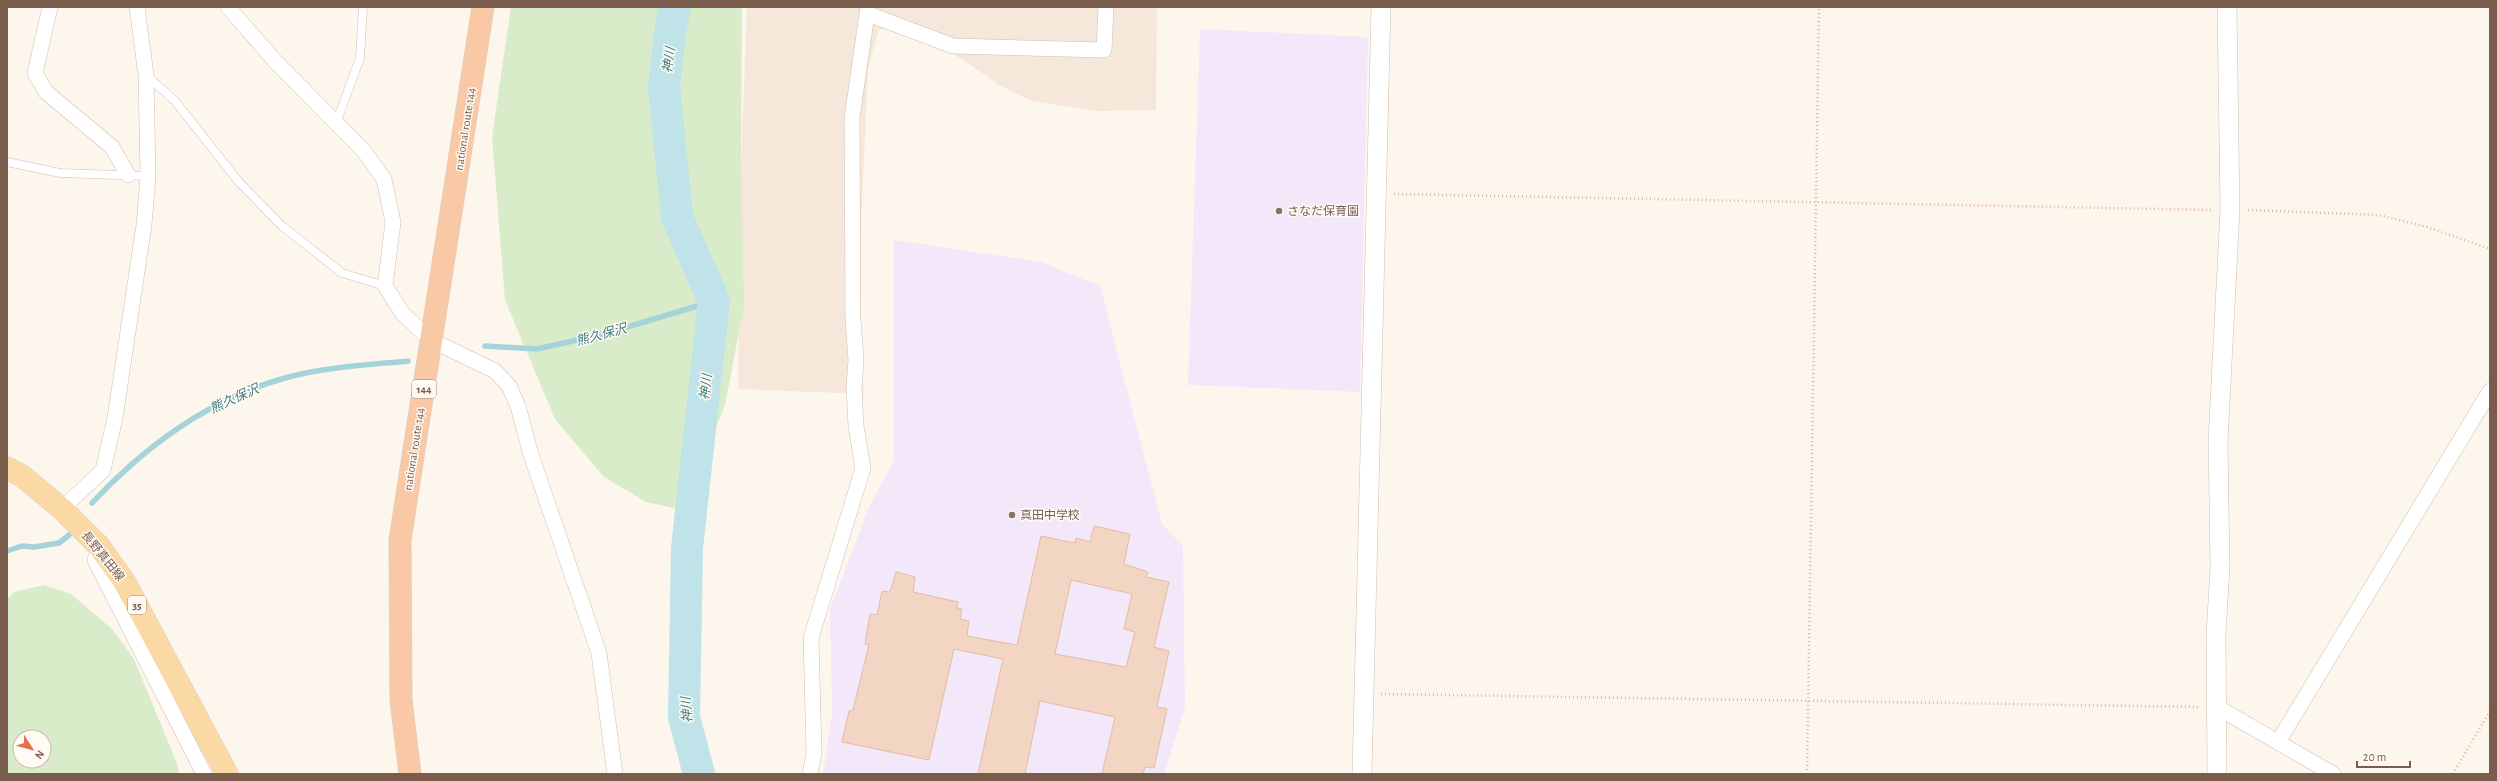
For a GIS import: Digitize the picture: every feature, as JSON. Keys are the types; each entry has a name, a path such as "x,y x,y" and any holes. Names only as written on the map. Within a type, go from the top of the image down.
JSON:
{"highway":[{"name":"national route 144","path":"410,774 401,700 400,540 483,7"}],"main road":[{"name":"長野真田線","path":"7,468 22,476 62,509 99,546 124,581 227,774"}],"street":[{"path":"50,7 35,73 46,92 112,147 128,175"},
{"path":"62,509 103,470 118,402 144,225 148,176 146,75 137,7"},
{"path":"228,7 275,61 363,150 384,179 393,222 385,286 403,314 431,340 495,371 509,386 518,406 531,455 599,653 615,774"},
{"path":"810,774 814,753 811,638 862,468 856,426 854,386 856,360 853,319 852,118 868,11 953,46 1104,50 1106,7"},
{"path":"1362,774 1381,7"},
{"path":"2217,774 2216,634 2220,567 2218,441 2230,210 2227,7"},
{"path":"2278,742 2490,391"},
{"path":"99,546 95,560 204,774"},
{"path":"2217,707 2333,774"}],"lane":[{"path":"336,123 360,58 363,7"},
{"path":"146,75 175,100 239,182 282,226 342,273 385,286"},
{"path":"7,162 60,173 148,176"}],"path":[{"path":"1807,774 1819,7"},
{"path":"1376,194 2230,210 2379,215 2427,227 2490,249"},
{"path":"1364,694 1808,702 2217,707"},
{"path":"2453,774 2490,711"}],"shaded area":[{"path":"747,7 1157,7 1156,110 1098,111 1032,101 1001,86 955,55 902,32 879,29 868,68 857,317 864,394 738,389 741,166"},
{"name":"さなだ保育園","path":"1200,29 1368,37 1360,392 1188,385"},
{"name":"真田中学校","path":"894,240 1041,262 1100,286 1162,524 1183,546 1185,708 1164,774 823,774 832,714 830,609 869,507 894,460"}],"green space":[{"path":"511,7 742,7 741,166 744,306 725,405 690,489 674,508 646,502 604,477 555,419 505,300 492,137"},
{"path":"44,585 71,594 112,629 134,659 178,766 179,774 7,774 7,599 14,592"}],"building":[{"path":"1094,526 1130,534 1124,564 1148,572 1146,577 1169,582 1154,647 1169,651 1157,707 1167,709 1154,768 1145,767 1143,774 1102,774 1115,717 1040,701 1025,774 978,774 1003,659 954,649 929,760 842,742 849,711 853,710 869,645 865,644 870,614 877,615 882,591 890,592 896,572 915,577 913,592 958,602 957,608 962,609 960,619 969,621 967,636 1017,645 1041,536 1075,543 1076,538 1090,542","holes":["1071,580 1132,594 1124,629 1135,632 1126,667 1055,654"]}],"waterway":[{"name":"神川","path":"675,7 671,26 664,87 677,217 714,301 687,548 684,717 699,774"},
{"name":"熊久保沢","path":"485,346 537,349 604,334 714,301"},
{"name":"熊久保沢","path":"92,503 112,482 156,444 180,427 230,398 257,387 300,374 346,367 408,361"},
{"name":"熊久保沢","path":"7,551 22,546 34,547 59,543 69,535"}],"place":[{"name":"さなだ保育園","path":"1279,211"},
{"name":"真田中学校","path":"1012,515"}]}
